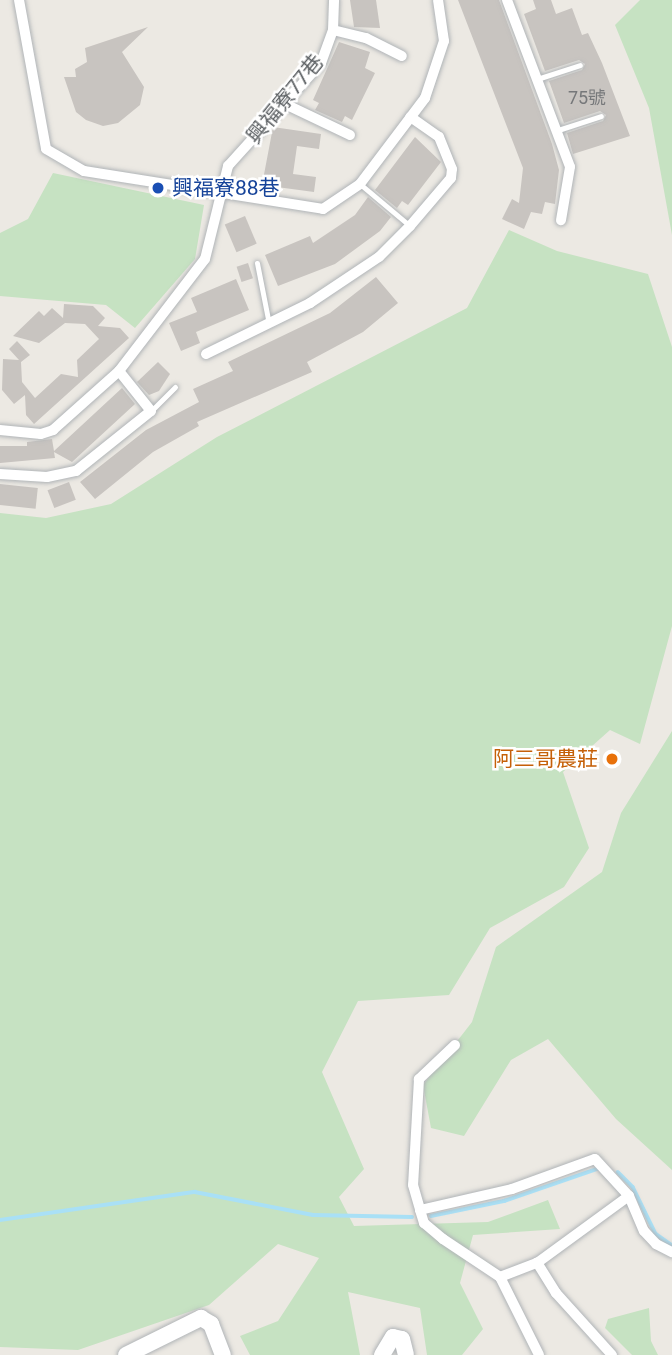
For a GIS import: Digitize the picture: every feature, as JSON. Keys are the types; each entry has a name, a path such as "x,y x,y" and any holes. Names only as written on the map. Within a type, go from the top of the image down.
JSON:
{"street":[{"path":"19,0 46,149 84,171 323,209 360,184 410,117 438,67 444,19 438,0"},
{"name":"興福寮77巷","path":"219,192 228,166 321,63 333,30 334,0"},
{"path":"507,0 570,167 561,220"},
{"path":"333,30 366,38 402,56"},
{"path":"285,104 350,135"},
{"path":"206,354 269,324 379,257 410,226 451,178 452,170 439,137 410,117"},
{"path":"0,430 41,434 53,430 119,371 205,259 219,192"},
{"path":"0,474 47,477 76,471 151,411 119,371"},
{"path":"455,1045 419,1079 413,1185 424,1223 500,1277 539,1355"},
{"path":"420,1210 512,1189 595,1159 629,1196 644,1231 656,1244 672,1252"},
{"path":"500,1277 537,1263 629,1196"},
{"path":"537,1263 556,1293 612,1355"},
{"path":"126,1355 201,1318 211,1324 223,1355"},
{"path":"382,1355 393,1337 402,1339 406,1355"}],"lane":[{"path":"537,79 580,65"},
{"path":"558,130 601,116"},
{"path":"360,184 410,226"},
{"path":"257,263 269,324"},
{"path":"151,411 175,387"}],"green space":[{"path":"640,0 672,0 672,235 649,108 615,25"},
{"path":"53,173 204,205 195,259 135,328 106,305 0,296 0,233 28,219"},
{"path":"509,230 557,251 648,274 672,347 672,626 640,744 610,730 563,772 589,848 564,887 490,928 449,995 358,1001 322,1072 364,1169 339,1197 354,1226 488,1222 548,1200 560,1229 473,1235 460,1283 483,1329 462,1355 427,1355 420,1308 348,1292 360,1355 250,1355 240,1336 278,1321 319,1258 278,1244 209,1305 78,1350 0,1347 0,513 46,518 111,504 217,437 467,308"},
{"path":"672,731 672,1170 616,1119 548,1039 511,1060 464,1136 431,1128 423,1085 472,1022 496,947 602,872 621,813"},
{"path":"649,1308 651,1341 658,1355 632,1355 605,1328 608,1319"}],"building":[{"path":"350,0 376,0 380,28 354,27"},
{"path":"458,0 499,0 552,144 559,170 555,204 545,202 542,214 531,212 524,229 502,219 512,199 519,203 523,168"},
{"path":"533,0 551,0 556,14 572,8 582,35 588,33 602,63 630,136 573,154 567,133 603,121 606,115 600,111 564,123 549,81 582,70 585,64 579,60 545,71 524,14 536,9"},
{"path":"148,27 122,52 144,87 140,105 118,123 103,126 86,120 76,112 64,77 76,77 75,69 87,62 85,48"},
{"path":"339,42 370,52 365,68 375,73 352,120 345,116 342,122 315,110 319,103 313,100"},
{"path":"273,127 321,134 319,149 297,146 293,174 316,177 314,192 262,185"},
{"path":"415,137 441,162 408,205 402,201 397,208 375,190"},
{"path":"368,197 391,217 380,231 335,264 278,286 265,255 310,236 313,243 355,215"},
{"path":"245,216 257,244 236,252 225,225"},
{"path":"248,263 253,278 242,282 237,267"},
{"path":"376,277 398,303 363,332 307,362 312,372 197,422 199,426 153,452 95,499 80,482 146,430 199,402 193,389 233,371 228,362 330,313"},
{"path":"236,279 249,310 196,332 200,343 181,351 169,323 197,312 191,298"},
{"path":"64,304 93,306 105,318 98,326 120,328 129,338 34,424 26,415 25,395 14,404 2,390 3,359 19,360 9,349 17,341 30,355 21,362 22,382 35,398 61,374 78,377 77,360 99,339 85,324 65,323 39,343 13,336 39,311 44,316 52,308 63,318"},
{"path":"158,362 170,374 159,391 149,395 137,382"},
{"path":"122,388 135,404 72,462 54,452 55,458 0,463 0,446 27,446 27,442 52,439 54,451"},
{"path":"69,482 76,500 54,508 48,490"},
{"path":"0,484 38,488 36,509 0,505"}],"waterway":[{"path":"431,1216 504,1201 600,1168"},
{"path":"618,1172 633,1187 656,1234 672,1245"},
{"path":"0,1220 195,1192 313,1215 412,1217"}],"place":[{"name":"興福寮88巷","path":"158,188"},
{"name":"阿三哥農莊","path":"612,759"}]}
